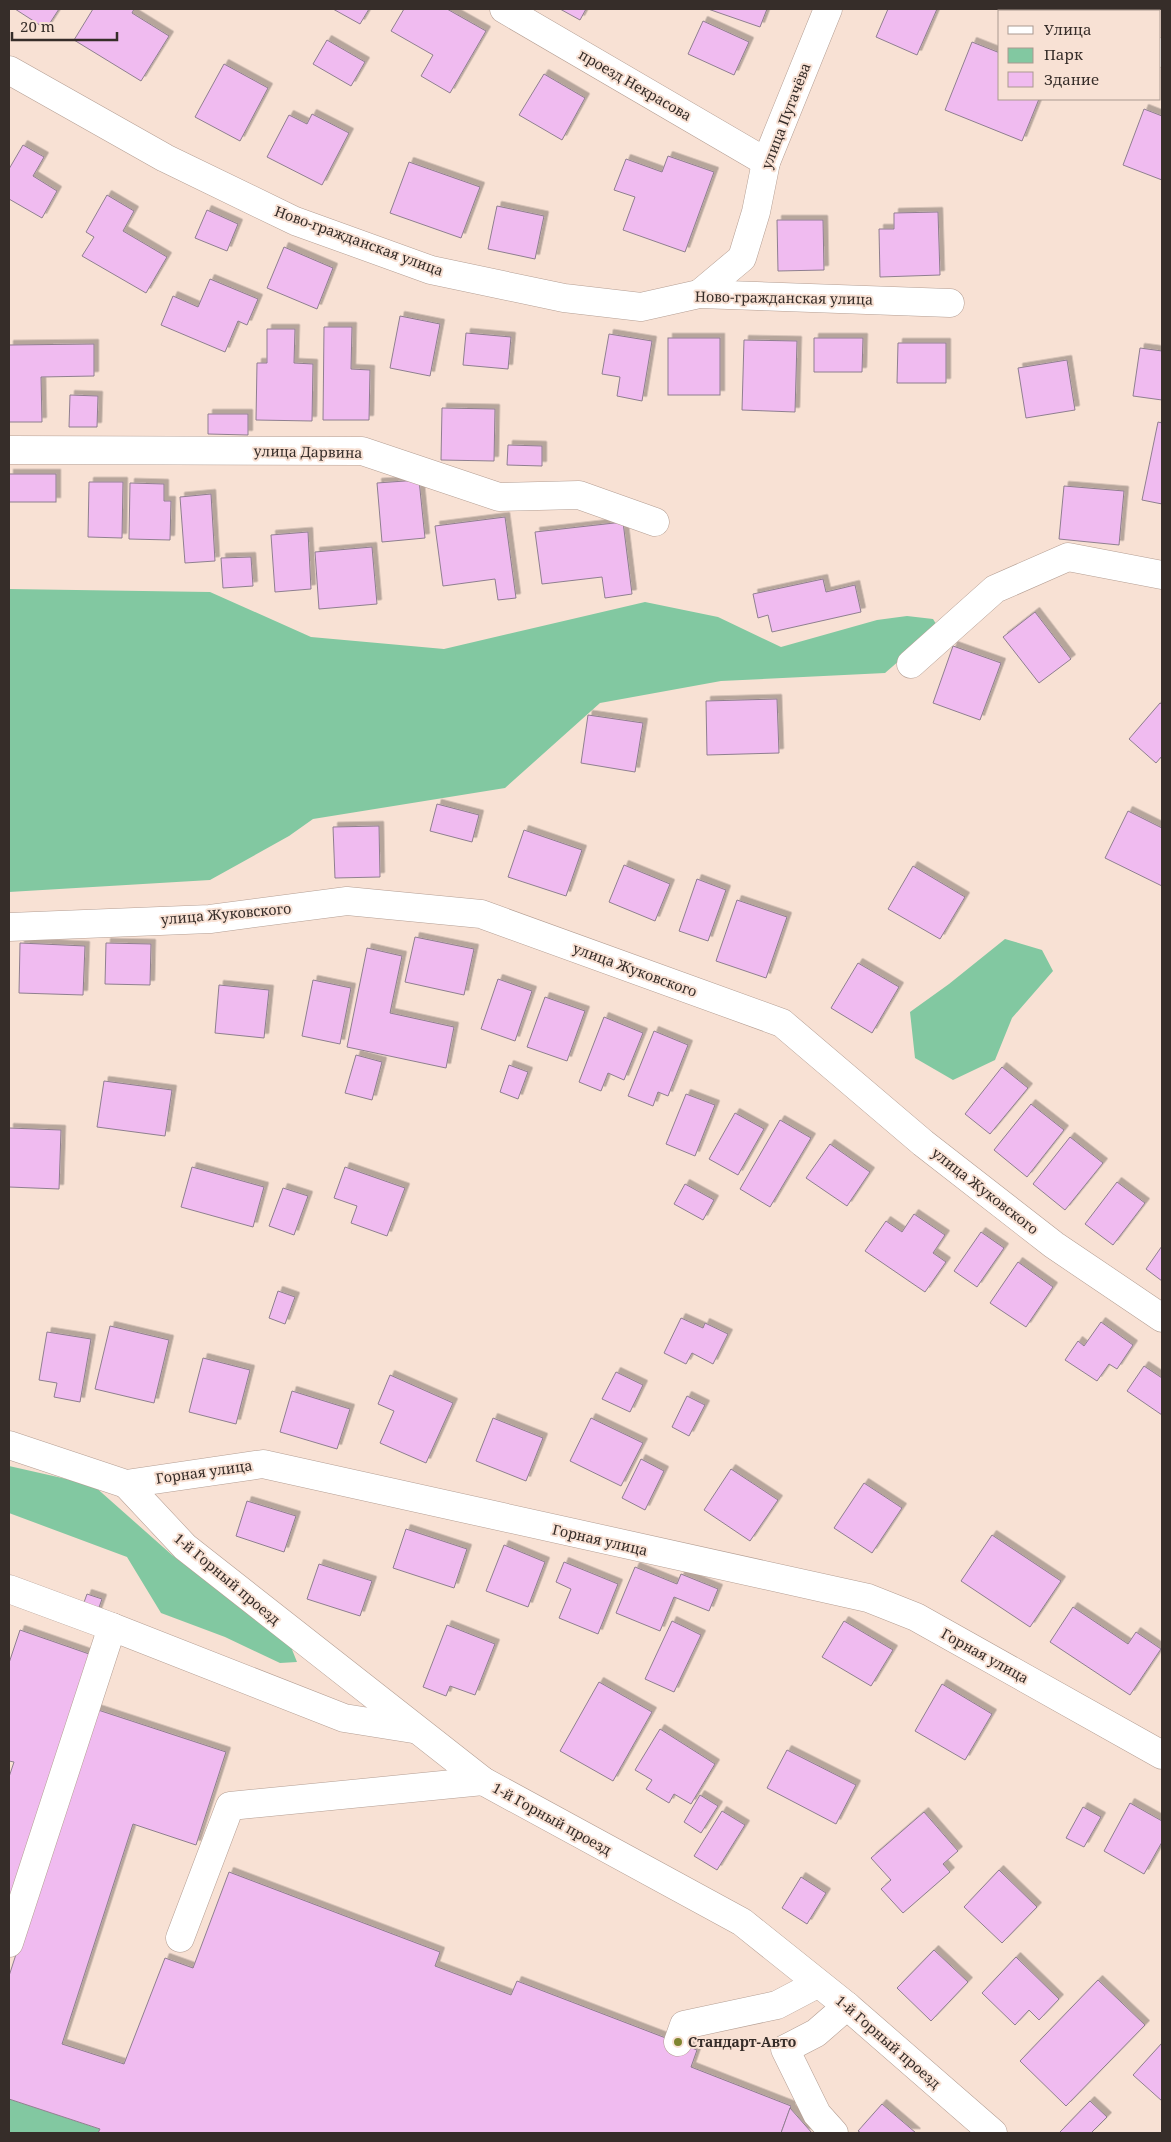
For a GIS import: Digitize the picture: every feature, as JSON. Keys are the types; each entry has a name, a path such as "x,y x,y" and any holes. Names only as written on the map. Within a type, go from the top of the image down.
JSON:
{"street":[{"name":"проезд Некрасова","path":"504,9 766,162"},
{"name":"улица Пугачёва","path":"699,294 742,258 756,212 766,162 828,9"},
{"name":"Ново-гражданская улица","path":"9,70 165,158 286,217 431,270 564,298 641,307 699,294 950,303"},
{"name":"улица Дарвина","path":"9,450 362,451 499,497 579,495 655,522"},
{"path":"911,664 995,589 1068,557 1162,575"},
{"name":"улица Жуковского","path":"9,927 210,919 347,901 481,914 782,1023 923,1143 1054,1245 1162,1318"},
{"name":"Горная улица","path":"9,1445 126,1484 263,1464 868,1598 916,1617 1162,1754"},
{"name":"1-й Горный проезд","path":"126,1484 185,1547 483,1782 742,1922 817,1984 847,2006 993,2133"},
{"path":"9,1590 112,1627 344,1718 416,1730"},
{"path":"9,1943 112,1627"},
{"path":"180,1938 230,1806 483,1782"},
{"path":"678,2042 684,2025 777,2005 817,1984"},
{"path":"834,2133 817,2114 785,2049 816,2033 847,2006"}],"green space":[{"path":"9,589 210,592 311,637 444,649 645,602 718,617 781,647 877,620 907,616 933,619 938,627 885,673 721,681 600,703 505,788 313,819 289,836 210,880 9,892"},
{"path":"1005,939 1042,950 1053,971 1012,1018 995,1060 953,1080 915,1058 910,1012 949,984"},
{"path":"9,1466 93,1485 172,1555 289,1642 297,1662 280,1663 225,1637 161,1613 127,1557 9,1513"},
{"path":"9,2099 100,2129 98,2133 11,2133 9,2131"}],"building":[{"path":"15,9 59,9 46,29"},
{"path":"93,9 134,9 132,13 169,36 141,81 74,40"},
{"path":"333,9 369,9 360,24"},
{"path":"404,9 447,9 486,31 450,93 421,76 433,55 391,31"},
{"path":"560,9 586,9 580,20"},
{"path":"708,9 767,9 760,27"},
{"path":"888,9 937,9 917,55 876,37"},
{"path":"703,21 749,42 734,75 688,54"},
{"path":"327,40 365,62 351,86 313,64"},
{"path":"972,42 998,52 998,100 1039,100 1022,141 945,110"},
{"path":"224,64 268,88 240,141 195,117"},
{"path":"544,74 585,98 562,140 519,115"},
{"path":"1144,109 1162,116 1162,180 1123,165"},
{"path":"312,114 349,133 322,185 267,157 289,115 307,124"},
{"path":"23,145 44,157 33,176 57,191 42,218 9,199 9,169"},
{"path":"668,156 714,172 685,252 623,230 635,197 614,190 626,159 662,172"},
{"path":"409,162 480,187 461,238 390,213"},
{"path":"107,195 134,211 123,231 167,257 146,293 82,256 94,237 86,232"},
{"path":"497,206 544,216 535,259 488,249"},
{"path":"207,210 238,224 227,251 195,238"},
{"path":"938,212 940,275 880,277 879,229 894,229 894,213"},
{"path":"777,220 823,220 824,270 778,271"},
{"path":"284,247 333,268 317,309 267,288"},
{"path":"210,279 258,299 247,325 238,321 225,352 161,325 173,296 198,307"},
{"path":"400,316 440,324 430,376 390,368"},
{"path":"324,327 352,327 351,369 370,370 369,420 323,420"},
{"path":"267,329 295,329 294,363 313,364 312,421 256,420 257,363 267,363"},
{"path":"466,333 511,337 508,369 463,365"},
{"path":"609,334 652,341 642,401 617,396 620,377 602,374"},
{"path":"668,338 720,338 720,395 668,395"},
{"path":"814,338 863,338 862,372 814,372"},
{"path":"744,340 797,341 795,412 742,410"},
{"path":"898,343 946,343 946,383 897,383"},
{"path":"94,344 94,376 41,377 42,422 9,422 9,345"},
{"path":"1140,348 1162,351 1162,400 1133,396"},
{"path":"1067,360 1075,410 1026,418 1018,368"},
{"path":"70,395 98,396 97,427 69,427"},
{"path":"442,408 495,409 494,461 441,460"},
{"path":"208,414 248,414 248,435 208,434"},
{"path":"1158,422 1162,423 1162,504 1142,500"},
{"path":"508,445 542,446 542,466 507,465"},
{"path":"9,474 56,474 56,502 9,502"},
{"path":"419,480 425,538 382,542 377,483"},
{"path":"89,482 123,482 122,538 88,537"},
{"path":"130,483 164,484 164,501 171,501 170,540 129,539"},
{"path":"1064,486 1124,491 1119,545 1059,539"},
{"path":"211,494 215,561 185,563 180,497"},
{"path":"505,517 516,598 498,600 495,579 443,586 435,526"},
{"path":"623,522 632,594 605,598 602,577 542,584 535,532"},
{"path":"308,532 311,589 275,592 271,535"},
{"path":"372,547 377,604 319,609 315,552"},
{"path":"251,557 253,586 223,588 221,558"},
{"path":"823,579 826,592 855,585 861,612 772,632 768,615 758,618 753,594"},
{"path":"1035,612 1071,659 1039,683 1003,637"},
{"path":"953,646 1001,663 980,720 933,703"},
{"path":"777,699 779,753 707,755 706,701"},
{"path":"1160,703 1162,704 1162,756 1156,763 1129,739"},
{"path":"588,715 643,723 635,772 581,763"},
{"path":"437,804 479,815 472,842 430,831"},
{"path":"1128,811 1162,828 1162,886 1105,858"},
{"path":"379,826 380,877 335,878 333,827"},
{"path":"524,830 582,850 566,896 508,877"},
{"path":"624,865 670,884 655,921 609,902"},
{"path":"913,866 965,897 940,939 888,909"},
{"path":"697,879 726,890 708,941 679,931"},
{"path":"737,900 787,917 766,978 716,961"},
{"path":"415,937 474,949 464,995 405,982"},
{"path":"20,943 85,946 83,995 19,993"},
{"path":"106,943 151,944 150,985 105,984"},
{"path":"367,948 402,956 390,1013 454,1027 446,1068 347,1047"},
{"path":"858,963 899,987 872,1033 831,1008"},
{"path":"498,979 532,991 515,1041 481,1029"},
{"path":"313,980 351,988 340,1044 302,1036"},
{"path":"219,985 269,990 264,1038 215,1033"},
{"path":"545,997 585,1011 567,1061 527,1047"},
{"path":"604,1017 643,1033 624,1080 608,1073 601,1091 579,1082"},
{"path":"654,1031 688,1045 668,1096 658,1092 653,1106 628,1096"},
{"path":"356,1055 382,1062 372,1100 345,1093"},
{"path":"509,1065 528,1072 518,1099 500,1092"},
{"path":"1002,1067 1028,1088 990,1134 965,1114"},
{"path":"104,1081 172,1090 165,1136 97,1127"},
{"path":"686,1094 715,1105 695,1156 666,1144"},
{"path":"1031,1104 1064,1130 1027,1177 994,1150"},
{"path":"735,1113 764,1129 738,1175 709,1159"},
{"path":"780,1120 811,1138 770,1207 740,1189"},
{"path":"9,1128 61,1130 59,1189 9,1187"},
{"path":"1070,1137 1103,1163 1065,1210 1033,1184"},
{"path":"830,1144 870,1172 847,1206 806,1178"},
{"path":"192,1167 264,1187 253,1227 181,1207"},
{"path":"345,1167 405,1188 387,1236 351,1223 357,1206 334,1198"},
{"path":"1117,1182 1145,1203 1113,1245 1085,1224"},
{"path":"685,1184 714,1200 703,1220 674,1204"},
{"path":"283,1188 308,1196 294,1235 269,1226"},
{"path":"914,1214 945,1235 933,1253 946,1262 925,1292 865,1251 886,1221 902,1232"},
{"path":"981,1232 1004,1248 977,1287 954,1271"},
{"path":"1162,1246 1162,1281 1146,1269"},
{"path":"1018,1262 1053,1287 1026,1327 990,1303"},
{"path":"278,1291 295,1297 285,1324 269,1318"},
{"path":"681,1318 703,1328 705,1323 728,1334 713,1364 692,1353 686,1364 664,1353"},
{"path":"1101,1322 1133,1345 1117,1369 1109,1364 1097,1381 1065,1360 1078,1341 1084,1346"},
{"path":"110,1326 169,1340 154,1403 95,1389"},
{"path":"47,1332 91,1339 80,1402 54,1397 57,1383 39,1380"},
{"path":"203,1358 250,1370 236,1424 189,1412"},
{"path":"1144,1366 1162,1378 1162,1415 1127,1391"},
{"path":"616,1372 643,1385 630,1412 602,1399"},
{"path":"390,1375 453,1403 426,1463 380,1443 394,1411 378,1404"},
{"path":"292,1391 350,1409 337,1449 280,1432"},
{"path":"687,1396 705,1405 689,1436 672,1427"},
{"path":"493,1418 543,1438 526,1481 476,1461"},
{"path":"591,1418 643,1443 621,1486 570,1461"},
{"path":"641,1459 664,1471 645,1510 622,1498"},
{"path":"731,1469 778,1500 750,1541 704,1510"},
{"path":"864,1483 902,1508 872,1553 834,1528"},
{"path":"247,1501 296,1516 284,1552 236,1536"},
{"path":"406,1529 467,1549 454,1588 393,1568"},
{"path":"992,1535 1061,1581 1030,1627 961,1581"},
{"path":"504,1545 545,1562 528,1607 486,1591"},
{"path":"564,1562 618,1584 598,1634 559,1618 571,1589 556,1582"},
{"path":"319,1564 372,1581 360,1616 307,1599"},
{"path":"635,1567 677,1584 681,1574 718,1589 709,1611 674,1597 660,1631 616,1613"},
{"path":"87,1594 102,1599 97,1613 82,1608"},
{"path":"1073,1607 1128,1644 1136,1632 1161,1649 1130,1695 1050,1642"},
{"path":"672,1621 701,1635 674,1692 645,1679"},
{"path":"844,1621 893,1650 871,1686 822,1657"},
{"path":"447,1625 495,1644 475,1695 450,1686 446,1696 423,1687"},
{"path":"20,1630 92,1655 9,1902 9,1777 14,1762 9,1761 9,1663"},
{"path":"599,1682 652,1712 613,1781 560,1751"},
{"path":"942,1684 992,1714 965,1760 915,1731"},
{"path":"95,1709 226,1752 196,1845 133,1824 62,2044 124,2064 165,1958 193,1968 229,1872 440,1952 435,1966 511,1995 517,1981 697,2050 691,2067 791,2106 781,2133 98,2133 100,2129 9,2099 9,1976"},
{"path":"660,1729 715,1764 691,1804 674,1794 669,1803 646,1789 652,1780 635,1770"},
{"path":"787,1750 856,1785 836,1824 767,1788"},
{"path":"700,1795 718,1806 701,1833 684,1822"},
{"path":"1130,1803 1162,1821 1162,1842 1144,1874 1104,1851"},
{"path":"1083,1807 1101,1817 1084,1847 1066,1838"},
{"path":"722,1811 745,1825 717,1870 694,1856"},
{"path":"924,1812 958,1851 943,1864 950,1872 903,1913 881,1889 891,1880 871,1858"},
{"path":"999,1870 1037,1907 1002,1943 964,1907"},
{"path":"801,1877 826,1893 807,1924 782,1908"},
{"path":"934,1950 968,1982 931,2021 897,1988"},
{"path":"1016,1957 1059,1999 1039,2020 1029,2010 1015,2025 982,1993"},
{"path":"1098,1980 1145,2025 1066,2106 1020,2061"},
{"path":"1162,2043 1162,2101 1133,2075"},
{"path":"1090,2101 1107,2117 1091,2133 1060,2132"},
{"path":"882,2104 916,2133 861,2133 858,2131"},
{"path":"790,2108 812,2133 781,2133"}],"place":[{"name":"Стандарт-Авто","path":"678,2042"}]}
